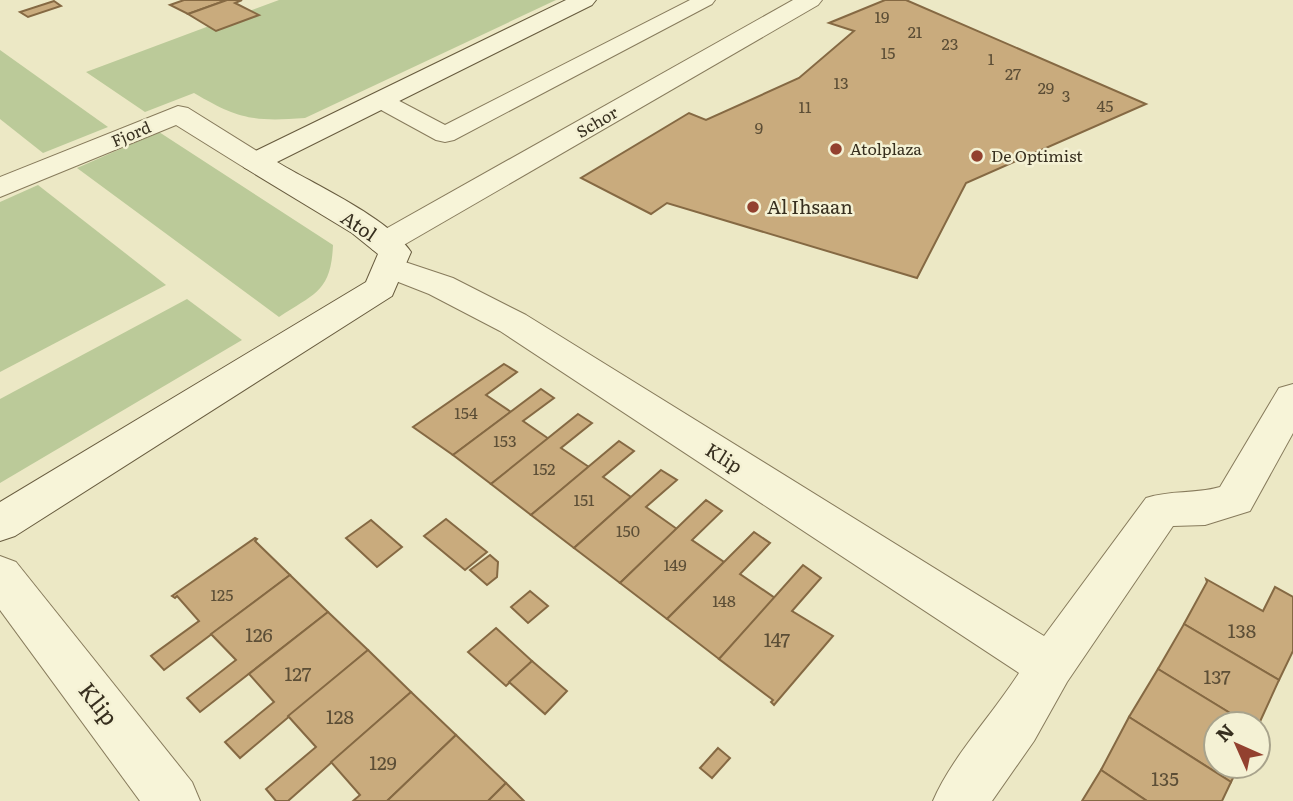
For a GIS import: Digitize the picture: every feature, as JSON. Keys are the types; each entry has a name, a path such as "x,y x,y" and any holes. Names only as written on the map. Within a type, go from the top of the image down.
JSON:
{"street":[{"path":"255,162 584,0"},
{"name":"Schor","path":"387,255 810,0"},
{"name":"Fjord","path":"0,188 178,114 255,162"},
{"name":"Atol","path":"255,162 363,226 387,255"},
{"path":"0,524 380,288 387,255"},
{"name":"Klip","path":"387,255 513,323 1050,666"},
{"path":"960,801 1016,724 1050,666 1161,510 1205,508 1234,499 1293,398"},
{"name":"Klip","path":"8,601 173,801"}],"lane":[{"path":"380,100 444,135 705,0"}],"green space":[{"path":"279,0 556,0 305,118 247,117 194,93 145,112 86,72"},
{"path":"0,50 108,127 43,153 0,119"},
{"path":"159,132 333,245 329,273 319,290 279,317 77,168"},
{"path":"38,185 166,285 0,372 0,202"},
{"path":"187,299 242,340 0,483 0,399"}],"building":[{"path":"184,0 227,0 188,14 170,5"},
{"path":"227,0 242,0 235,3 259,15 216,31 188,14"},
{"name":"Atolplaza","path":"885,0 906,0 1146,104 966,183 917,278 667,203 651,214 581,178 689,113 706,120 799,78 854,31 829,23"},
{"path":"54,1 61,6 28,17 20,12"},
{"path":"504,364 517,372 486,395 511,412 453,455 413,427"},
{"path":"541,389 554,398 523,421 549,439 491,484 453,455"},
{"path":"578,414 592,423 561,448 589,467 531,515 491,484"},
{"path":"619,441 634,451 603,477 631,497 574,548 531,515"},
{"path":"661,470 677,480 646,507 677,529 620,583 574,548"},
{"path":"706,500 722,511 692,540 724,562 667,619 620,583"},
{"path":"446,519 487,552 465,570 424,536"},
{"path":"371,520 402,547 377,567 346,538"},
{"path":"754,532 770,543 740,574 775,598 719,659 667,619"},
{"path":"255,538 290,575 164,670 151,656 199,621 177,596 172,596"},
{"path":"490,555 498,562 497,577 487,585 470,570"},
{"path":"803,565 821,578 792,611 833,636 774,705 771,702 773,700 719,659"},
{"path":"290,575 328,612 200,712 187,698 236,660 211,634"},
{"path":"1206,579 1263,611 1275,587 1293,597 1293,651 1279,680 1184,624 1207,582"},
{"path":"530,591 548,606 528,623 511,607"},
{"path":"328,612 368,650 240,758 225,742 274,702 249,674"},
{"path":"1184,624 1279,680 1265,710 1225,710 1158,669"},
{"path":"496,628 532,661 506,686 468,652"},
{"path":"368,650 411,692 288,801 276,801 266,789 316,747 288,716"},
{"path":"532,661 567,691 545,714 509,682"},
{"path":"1158,669 1225,710 1202,710 1202,764 1129,717"},
{"path":"411,692 456,735 387,801 353,801 360,795 331,762"},
{"path":"1129,717 1202,764 1202,780 1231,782 1222,801 1147,801 1101,770"},
{"path":"456,735 506,783 488,801 387,801"},
{"path":"718,748 730,758 712,778 700,768"},
{"path":"1101,770 1147,801 1082,801"},
{"path":"506,783 524,801 488,801"}],"place":[{"name":"Atolplaza","path":"836,149"},
{"name":"De Optimist","path":"977,156"},
{"name":"Al Ihsaan","path":"753,207"}]}
